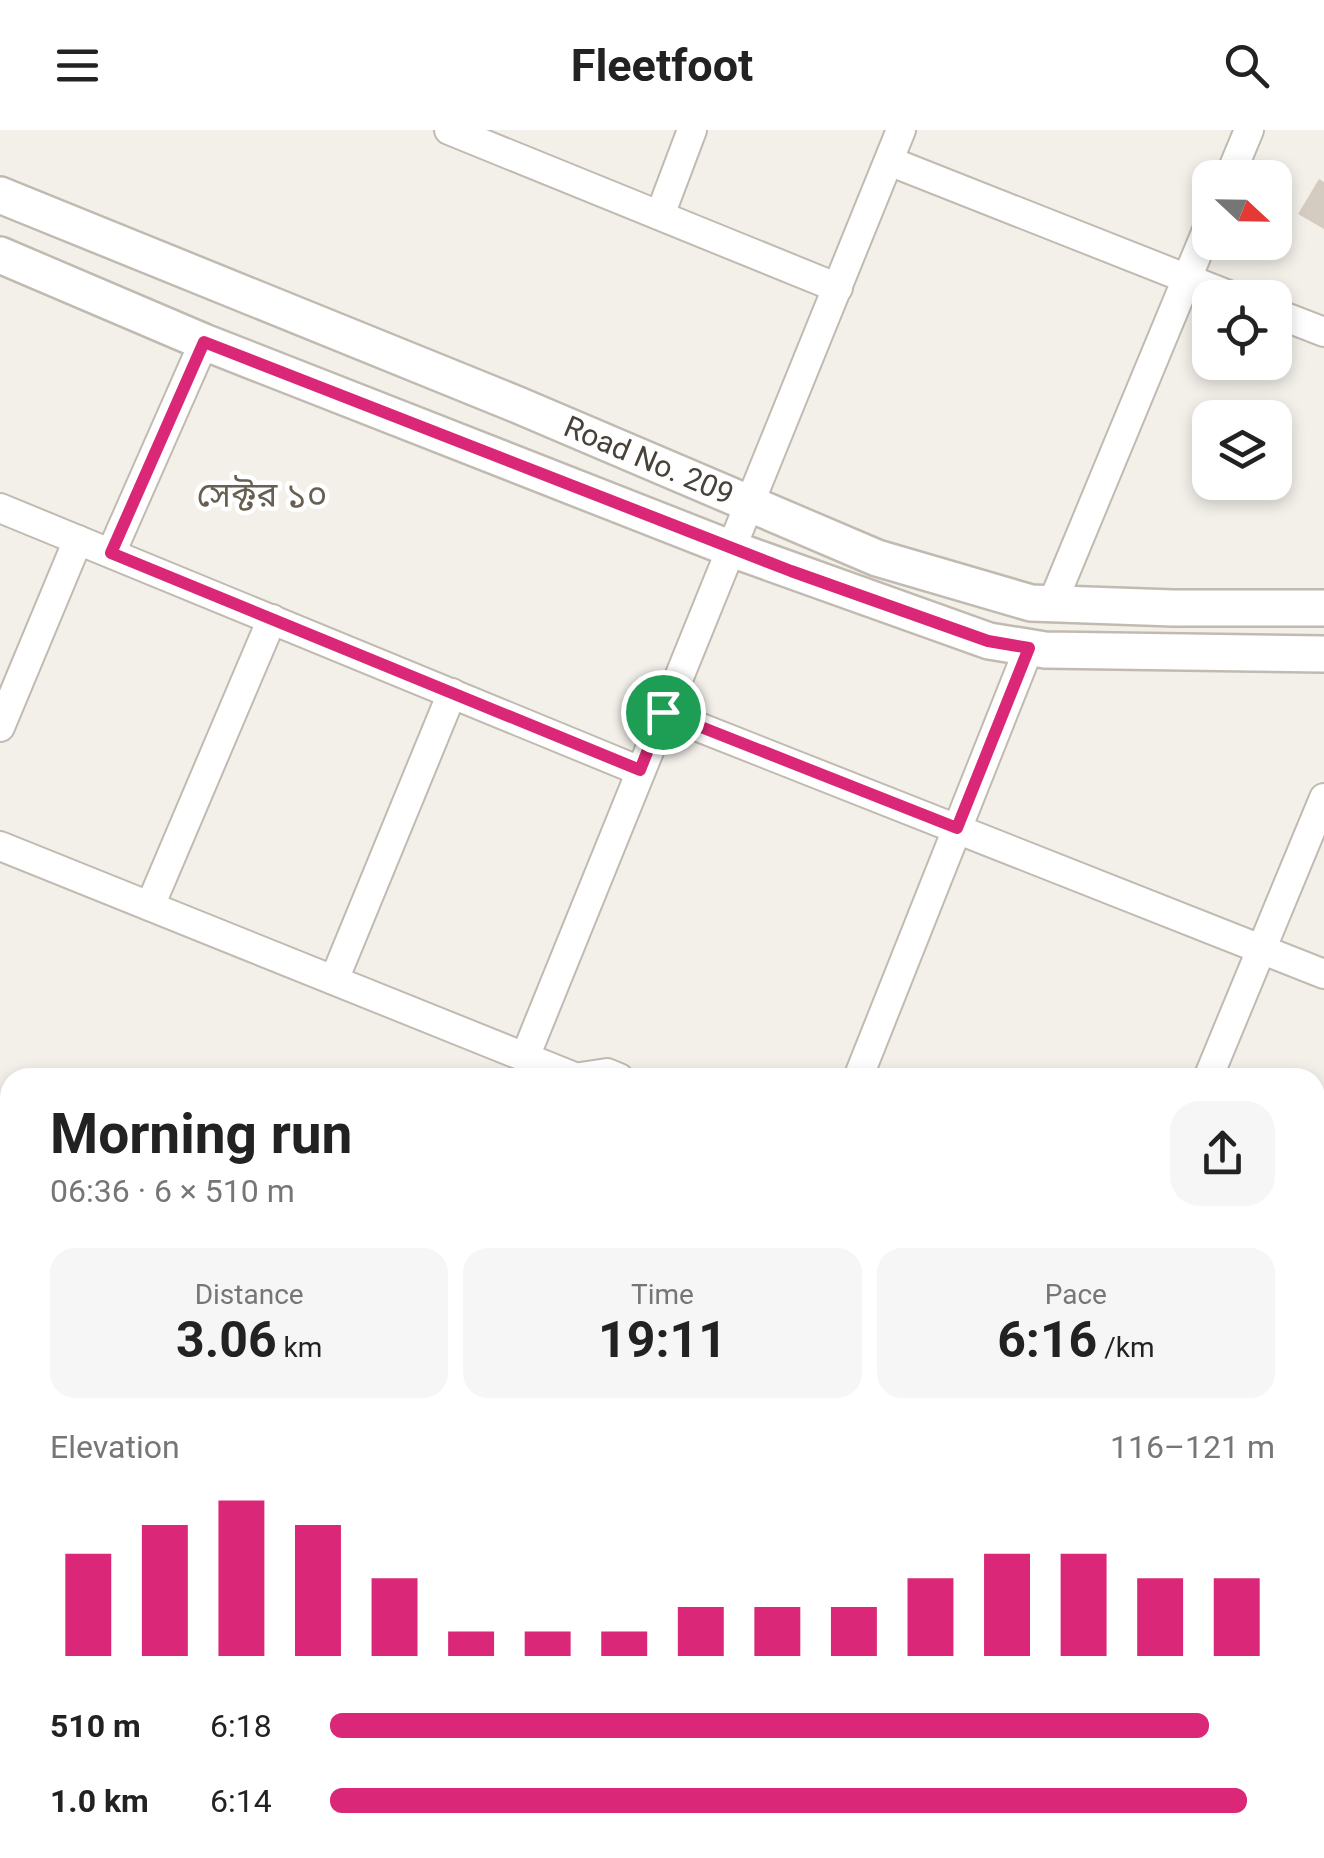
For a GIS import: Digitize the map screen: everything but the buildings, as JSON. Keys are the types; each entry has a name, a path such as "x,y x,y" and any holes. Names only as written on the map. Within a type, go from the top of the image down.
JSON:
{"street":[{"path":"660,216 692,130"},
{"path":"525,1057 901,130"},
{"path":"1236,160 1249,130"},
{"path":"458,132 838,288"},
{"path":"889,161 1192,280"},
{"name":"Road No. 209","path":"0,195 518,404 878,558 1031,603 1324,608"},
{"name":"Road No. 209","path":"0,255 204,342 729,548 988,641 1029,648 1324,654"},
{"path":"1052,604 1195,260"},
{"path":"1292,320 1324,332"},
{"path":"111,553 204,342"},
{"path":"0,508 640,770"},
{"path":"0,727 78,540"},
{"path":"150,906 272,620"},
{"path":"862,1068 1029,648"},
{"path":"334,980 452,693"},
{"path":"663,712 1324,974"},
{"path":"1212,1068 1324,798"},
{"path":"0,846 551,1068"}],"district":[{"name":"সেক্টর ১০","path":"262,495"}],"route":[{"path":"204,342 791,571 988,641 1029,648 957,828 663,712 640,770 111,553 204,342"}]}
